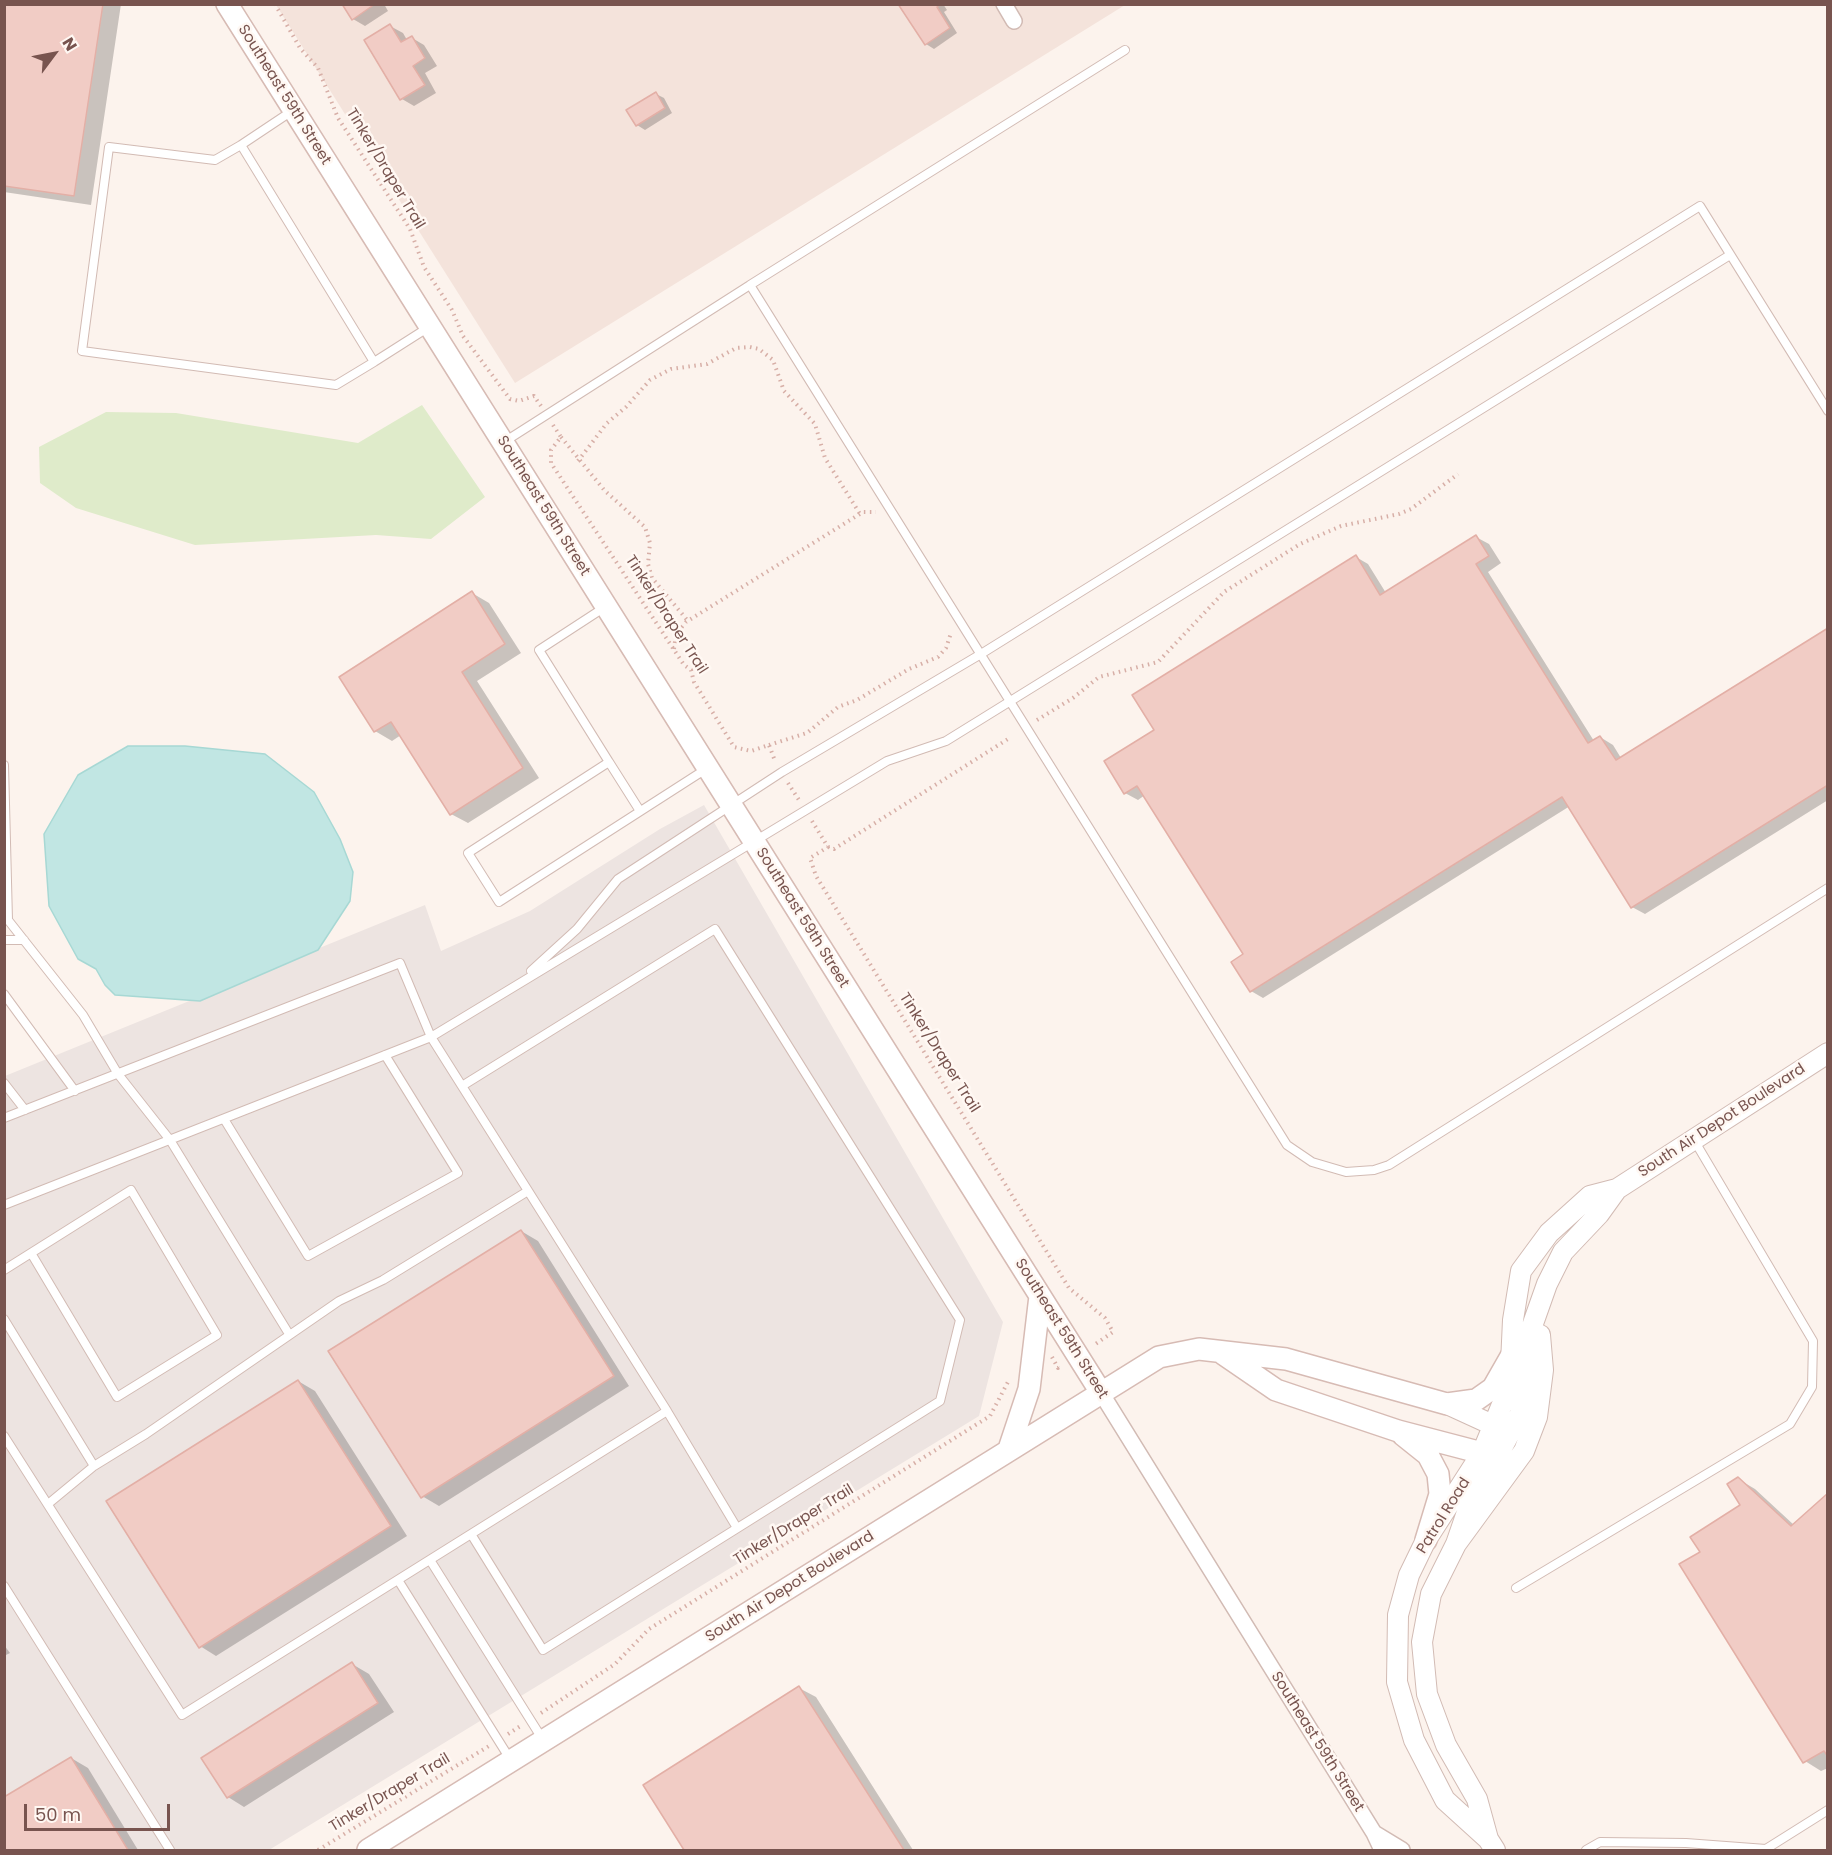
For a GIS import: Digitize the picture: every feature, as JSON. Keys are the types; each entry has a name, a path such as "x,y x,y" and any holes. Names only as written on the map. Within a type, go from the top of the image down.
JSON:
{"main road":[{"name":"Southeast 59th Street","path":"227,4 1100,1391"},
{"path":"1009,1449 1029,1389 1034,1358 1033,1337 1040,1296"},
{"name":"South Air Depot Boulevard","path":"368,1851 1100,1391 1159,1357 1199,1349 1307,1364 1447,1404"},
{"path":"1220,1351 1276,1390 1398,1431 1482,1453"},
{"path":"1447,1404 1476,1400 1493,1388 1513,1353"},
{"path":"1398,1431 1428,1455 1438,1474 1440,1494 1426,1540"}],"street":[{"path":"1004,4 1014,21"},
{"name":"South Air Depot Boulevard","path":"1482,1453 1510,1385 1513,1320 1521,1270 1550,1233 1590,1196 1617,1189 1827,1053"},
{"name":"South Air Depot Boulevard","path":"1460,1539 1466,1515 1520,1414 1528,1373 1530,1332 1547,1284 1563,1252 1599,1214 1617,1189"},
{"name":"South Air Depot Boulevard","path":"1460,1539 1524,1452 1537,1417 1543,1370 1538,1314"},
{"name":"Southeast 59th Street","path":"1100,1391 1374,1833 1382,1851"},
{"path":"1447,1404 1495,1426 1506,1443 1482,1453"},
{"name":"Patrol Road","path":"1482,1453 1426,1540 1409,1575 1398,1615 1397,1682 1414,1740 1445,1800 1491,1845"},
{"name":"Patrol Road","path":"1460,1539 1431,1594 1422,1642 1427,1694 1446,1744 1477,1799 1491,1845"},
{"name":"Southeast 59th Street","path":"1374,1833 1402,1851"}],"lane":[{"path":"502,442 1125,50"},
{"path":"293,110 215,160 109,147 81,351 336,385 430,327"},
{"path":"241,145 374,362"},
{"path":"519,982 577,929 618,879 782,772 981,654 1700,206 1827,411"},
{"path":"4,1205 431,1037 519,982 755,843 887,761 946,741 1730,255"},
{"path":"750,285 1287,1145 1312,1162 1346,1172 1374,1170 1389,1165 1827,888"},
{"path":"606,606 538,650 640,811"},
{"path":"609,762 468,853 499,902 708,768"},
{"path":"4,765 8,920 83,1015 118,1074 170,1140 289,1334"},
{"path":"462,1086 715,929 960,1320 940,1401 543,1650 471,1534"},
{"path":"4,940 24,940"},
{"path":"4,1118 400,963 431,1037 667,1411 737,1528"},
{"path":"4,993 75,1091"},
{"path":"224,1119 308,1256 458,1173 385,1055"},
{"path":"4,1083 25,1110"},
{"path":"1516,1588 1790,1424 1812,1387 1813,1341 1693,1138"},
{"path":"4,1270 131,1190 217,1335 117,1397 31,1253"},
{"path":"48,1504 94,1466 194,1401 339,1301 383,1280 528,1191"},
{"path":"4,1319 94,1466"},
{"path":"4,1436 182,1715 667,1411"},
{"path":"430,1560 543,1741"},
{"path":"398,1580 512,1761"},
{"path":"4,1586 170,1851"},
{"path":"1586,1851 1600,1842 1686,1843 1766,1850 1827,1810"}],"path":[{"name":"Tinker/Draper Trail","path":"275,4 300,48 318,68 338,118 410,229 424,267 452,310 463,336 510,399 519,401 534,396 561,437 551,450 551,463 674,650 693,674 694,682 734,747 751,751 807,733 838,707 857,700 909,669 938,657 949,642 949,630"},
{"path":"578,461 607,423 626,408 650,380 671,369 707,364 736,348 750,347 759,349 773,360 784,391 815,424 825,458 860,514"},
{"path":"561,437 578,461 645,527 650,543 648,564 652,578 688,621"},
{"path":"1037,720 1073,699 1099,677 1158,662 1224,592 1300,544 1341,526 1399,514 1411,509 1458,474"},
{"path":"674,650 678,629 688,621 860,514 873,510 883,522"},
{"path":"770,745 782,772 828,847 834,849 1008,739"},
{"name":"Tinker/Draper Trail","path":"828,847 810,858 816,876 1069,1288 1105,1318 1113,1332 1058,1368 1052,1356 1034,1358"},
{"name":"Tinker/Draper Trail","path":"318,1851 530,1720 615,1664 649,1629 990,1416 1012,1375"}],"shaded area":[{"path":"276,5 1125,5 515,383"},
{"path":"704,805 1003,1322 979,1416 269,1850 5,1850 5,1076 425,905 441,951 530,911 660,829"}],"green space":[{"path":"422,405 485,497 431,539 376,535 195,545 76,508 40,483 39,447 106,412 176,413 358,443"}],"water":[{"path":"128,746 185,746 265,754 314,792 340,839 353,872 350,901 318,950 200,1001 115,995 105,985 96,969 78,959 49,906 44,834 78,775"}],"building":[{"path":"4,4 103,4 74,196 4,186"},
{"path":"342,4 375,4 352,20"},
{"path":"898,4 940,4 937,7 950,28 925,45"},
{"path":"390,24 401,42 412,36 425,58 413,66 425,85 400,100 364,40"},
{"path":"656,92 665,108 636,126 626,110"},
{"path":"1476,535 1489,556 1476,564 1588,743 1600,736 1616,760 1828,628 1828,785 1631,908 1562,797 1250,992 1231,962 1243,954 1137,786 1124,794 1104,761 1154,730 1132,695 1356,555 1380,595"},
{"path":"472,591 505,644 462,672 523,768 450,815 391,722 374,732 339,677"},
{"path":"521,1230 614,1376 421,1498 328,1351"},
{"path":"298,1380 391,1526 199,1648 106,1501"},
{"path":"1738,1477 1791,1526 1828,1493 1828,1757 1824,1751 1803,1763 1679,1564 1700,1552 1690,1537 1740,1505 1727,1484"},
{"path":"352,1662 378,1703 227,1798 201,1758"},
{"path":"799,1686 904,1850 684,1850 643,1785"},
{"path":"71,1757 128,1850 4,1850 4,1797"}]}
